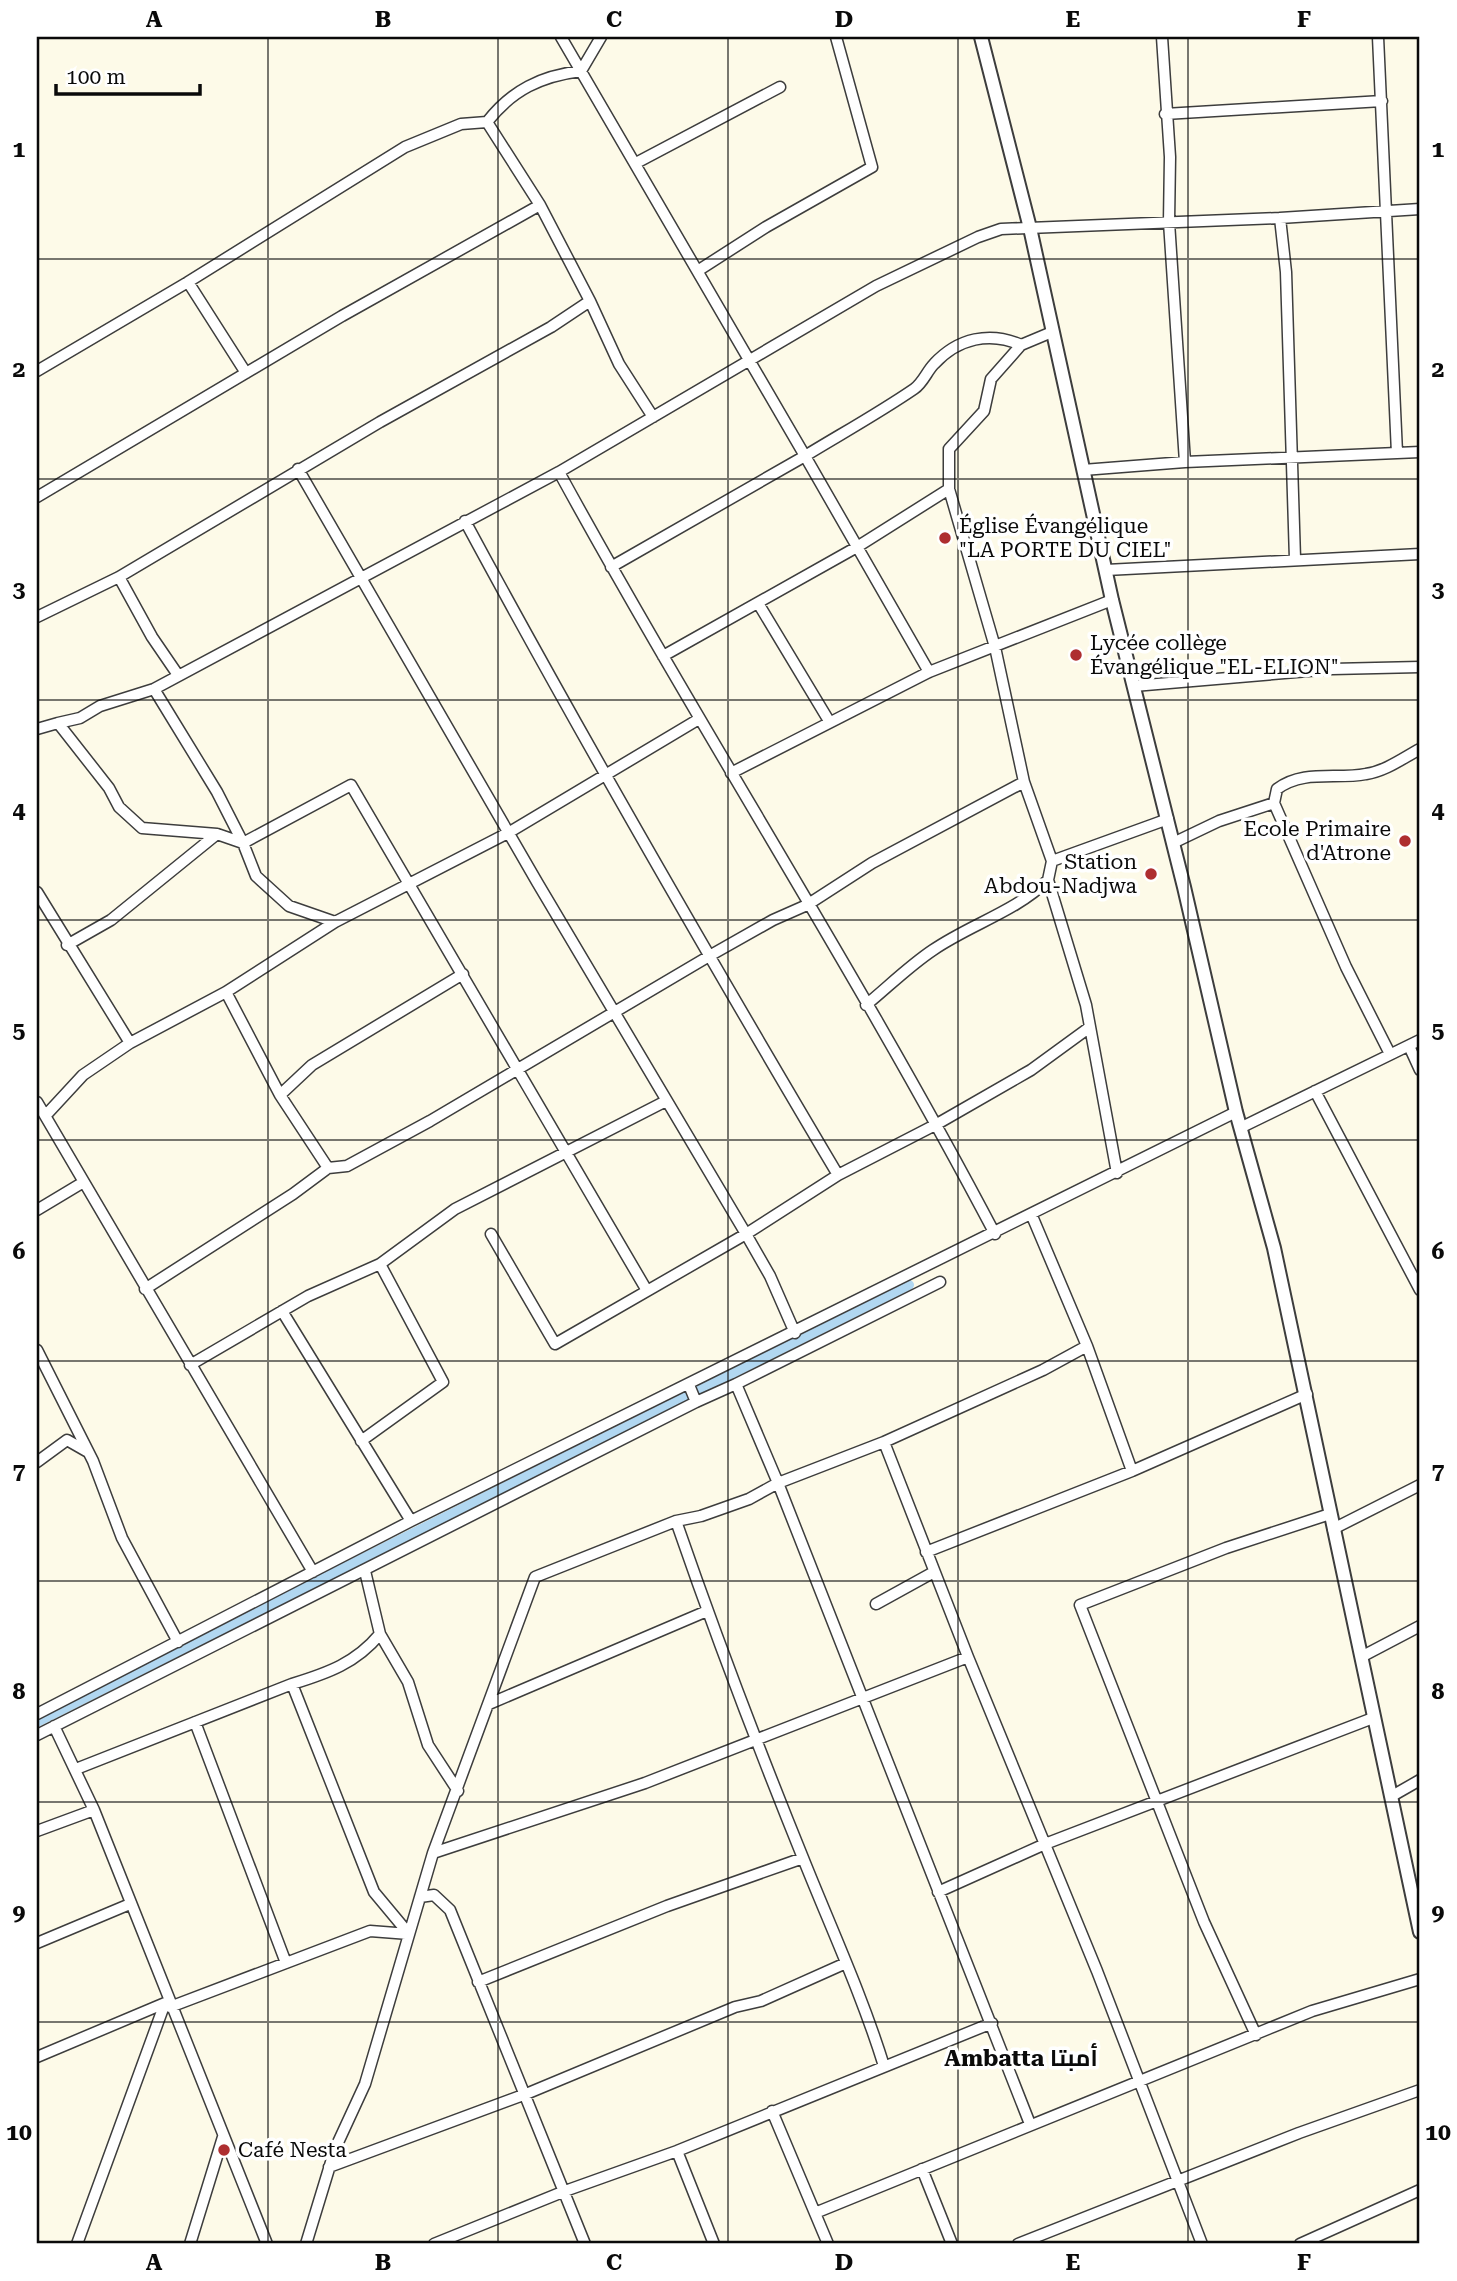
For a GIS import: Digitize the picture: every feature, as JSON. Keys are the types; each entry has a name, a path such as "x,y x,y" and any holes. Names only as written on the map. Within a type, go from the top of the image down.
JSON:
{"street":[{"path":"561,37 699,270 748,360 929,672"},
{"path":"37,371 188,282 405,147 461,124 487,122 503,102 529,84 581,71 601,37"},
{"path":"699,270 766,227 872,167 836,37"},
{"path":"981,37 1030,228 1112,600 1168,819 1236,1112 1242,1127 1307,1394 1333,1529 1420,1933"},
{"path":"1162,37 1170,158 1169,222 1185,461"},
{"path":"1378,37 1398,453"},
{"path":"636,163 780,87"},
{"path":"1165,114 1382,101"},
{"path":"487,122 540,205 619,364 653,417"},
{"path":"37,497 246,373 540,205"},
{"path":"37,729 80,718 100,706 154,689 267,630 361,576 559,472 876,286 978,237 1001,229 1280,218 1420,209"},
{"path":"1280,218 1286,272 1295,558"},
{"path":"188,282 246,373"},
{"path":"37,617 119,577 298,470 515,348 590,301"},
{"path":"1052,332 1021,345 991,379 984,411 949,449 949,489 995,647 1024,782 1052,861 1048,880 1090,1027 1117,1173"},
{"path":"611,567 805,456 918,387 934,363 960,344 988,336 1003,337 1021,345"},
{"path":"1083,470 1185,461 1420,452"},
{"path":"298,470 508,833 746,1234 770,1276 795,1333"},
{"path":"559,472 699,719 937,1124 995,1234"},
{"path":"663,656 857,547 949,489"},
{"path":"465,521 604,773 711,955 733,1000 838,1175"},
{"path":"1106,570 1295,558 1420,554"},
{"path":"119,577 152,637 178,675"},
{"path":"732,773 929,672 1112,600"},
{"path":"758,603 829,721"},
{"path":"1134,687 1332,669 1420,667"},
{"path":"154,689 243,843 256,877 269,891 289,905 335,922"},
{"path":"46,1115 83,1075 130,1043 226,992 335,922 508,833 604,773 699,719"},
{"path":"58,723 109,788 119,807 142,828 217,834 243,843 351,785 646,1289"},
{"path":"1391,1054 1346,967 1274,803 1277,789 1287,781 1321,774 1372,773 1420,749"},
{"path":"145,1289 293,1194 328,1168 347,1166 520,1070 711,955 773,920 807,905 872,863 1024,782"},
{"path":"1173,842 1219,821 1274,803"},
{"path":"1052,861 1168,819"},
{"path":"67,945 111,920 217,834"},
{"path":"866,1005 932,951 973,926 1028,900 1048,880"},
{"path":"37,892 67,945 130,1043"},
{"path":"280,1095 312,1065 463,974"},
{"path":"226,992 280,1095 328,1168"},
{"path":"491,1234 555,1343 746,1234 838,1175 937,1124 1031,1070 1090,1027"},
{"path":"1242,1127 1420,1041"},
{"path":"1409,1046 1420,1070"},
{"path":"1315,1091 1420,1290"},
{"path":"190,1365 282,1311 380,1264 455,1209 666,1101"},
{"path":"37,1102 82,1183 313,1572"},
{"path":"37,1714 411,1521 1032,1216 1236,1112"},
{"path":"37,1210 82,1183"},
{"path":"1032,1216 1087,1346 1132,1471"},
{"path":"361,1441 443,1382 380,1264"},
{"path":"37,1735 696,1402 940,1282"},
{"path":"282,1311 411,1521"},
{"path":"306,2244 329,2167 365,2084 433,1853 535,1577 677,1521 701,1516 749,1499 778,1483 884,1442 995,1389 1043,1370 1087,1346"},
{"path":"37,1350 88,1452 122,1538 178,1642"},
{"path":"736,1384 778,1483 1030,2124"},
{"path":"689,1385 696,1402"},
{"path":"926,1552 1132,1471 1307,1394"},
{"path":"37,1462 67,1440 88,1452"},
{"path":"884,1442 933,1572 1097,1971 1202,2244"},
{"path":"1333,1529 1420,1485"},
{"path":"1256,2035 1204,1922 1080,1605 1226,1548 1330,1514"},
{"path":"677,1521 707,1611 757,1741 846,1963 862,1996 884,2066"},
{"path":"365,1570 380,1634 408,1682 428,1745 458,1791"},
{"path":"876,1604 933,1572"},
{"path":"489,1703 707,1611"},
{"path":"1361,1657 1420,1626"},
{"path":"76,1769 292,1684 329,1673 354,1661 380,1634"},
{"path":"433,1853 645,1783 968,1657"},
{"path":"292,1684 374,1892 409,1934"},
{"path":"938,1892 1045,1844 1373,1718"},
{"path":"195,1722 286,1963"},
{"path":"54,1726 94,1810 167,2005 267,2244"},
{"path":"1392,1796 1420,1780"},
{"path":"37,1831 94,1810"},
{"path":"478,1982 667,1906 803,1858"},
{"path":"420,1897 434,1895 450,1910 585,2244"},
{"path":"37,1943 130,1903"},
{"path":"37,2057 167,2005 370,1931 409,1934"},
{"path":"329,2167 526,2094 735,2007 761,2001 846,1963"},
{"path":"816,2213 1312,2011 1420,1979"},
{"path":"77,2244 167,2005"},
{"path":"434,2244 565,2191 677,2151 992,2023"},
{"path":"1018,2244 1176,2180 1420,2090"},
{"path":"772,2111 828,2244"},
{"path":"190,2244 223,2136"},
{"path":"677,2151 714,2244"},
{"path":"922,2169 952,2244"},
{"path":"1300,2244 1420,2190"}],"waterway":[{"path":"699,1390 909,1285"},
{"path":"596,1442 688,1396"},
{"path":"37,1722 589,1445"}],"place":[{"name":"Église Évangélique \"LA PORTE DU CIEL\"","path":"945,538"},
{"name":"Lycée collège Évangélique \"EL-ELION\"","path":"1076,655"},
{"name":"Ecole Primaire d'Atrone","path":"1405,841"},
{"name":"Station Abdou-Nadjwa","path":"1151,874"},
{"name":"Café Nesta","path":"224,2150"}],"district":[{"name":"Ambatta أمبتا","path":"1021,2058"}]}
